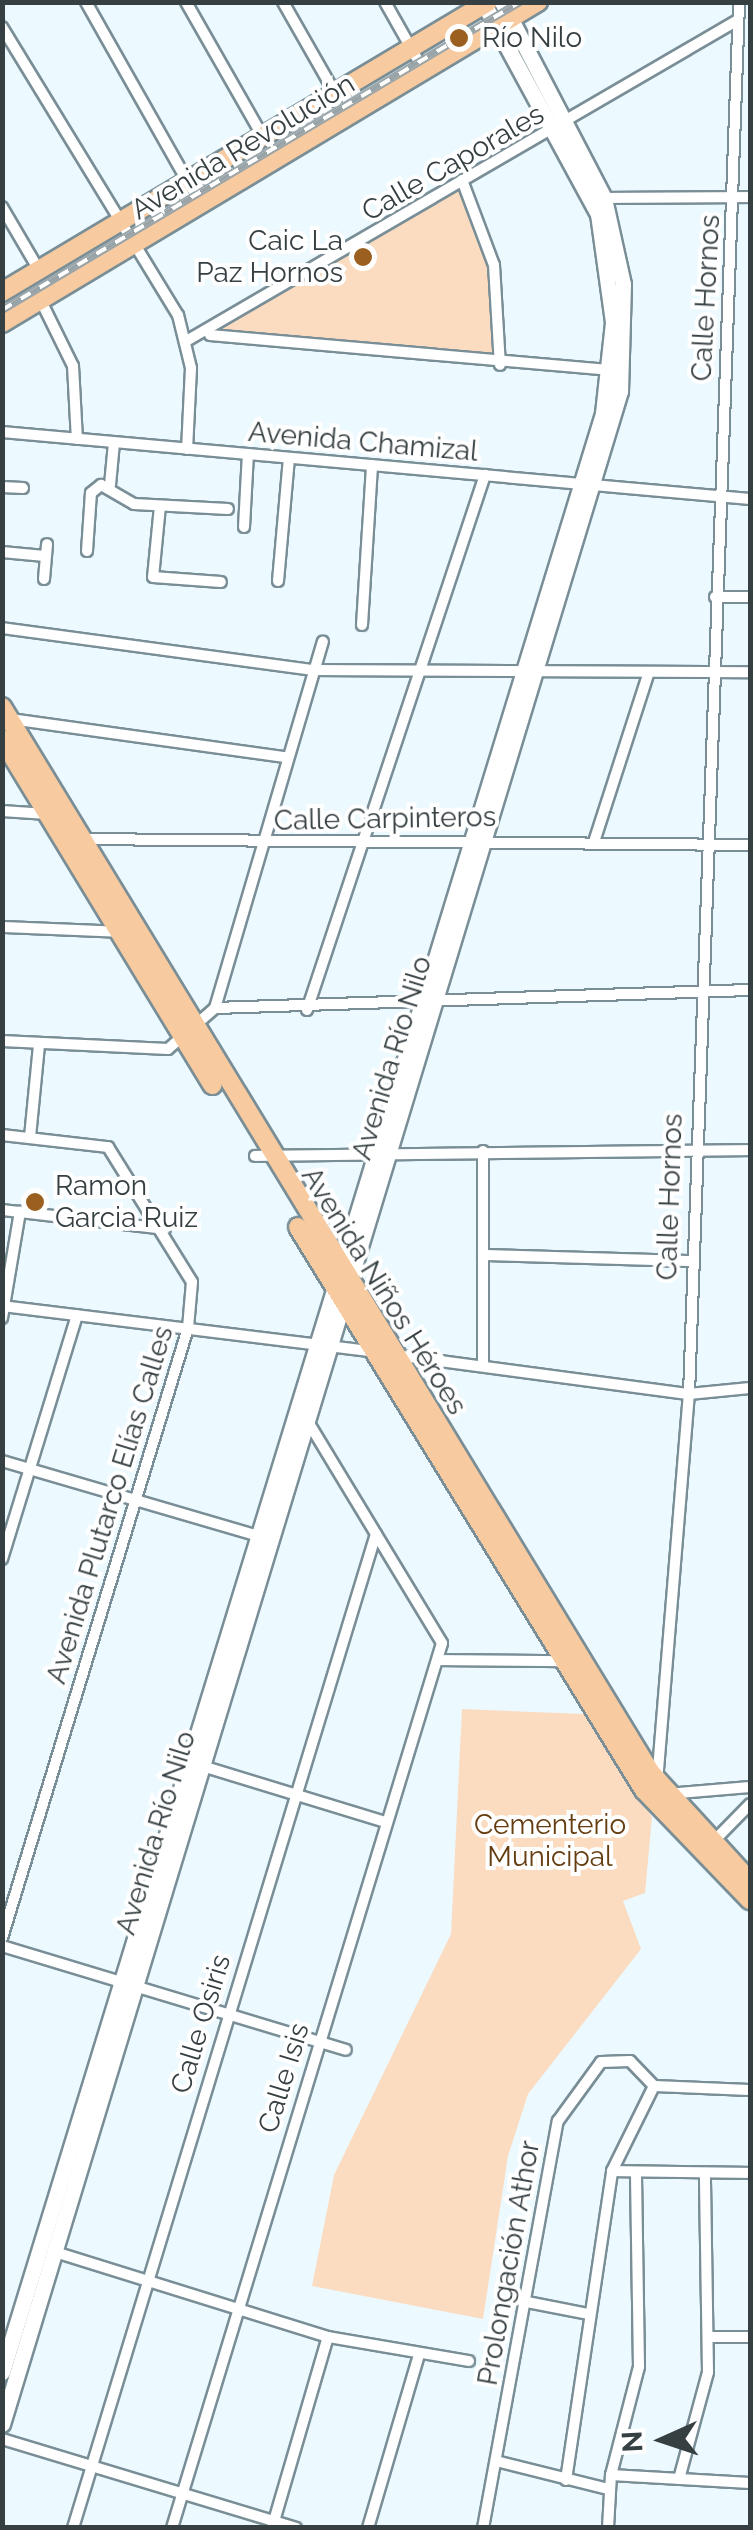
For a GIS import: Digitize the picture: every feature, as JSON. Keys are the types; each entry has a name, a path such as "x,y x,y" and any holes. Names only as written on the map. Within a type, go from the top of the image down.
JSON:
{"main road":[{"path":"495,9 538,2"},
{"name":"Avenida Revolución","path":"2,292 412,48 495,9"},
{"name":"Avenida Revolución","path":"2,323 424,70 495,9"},
{"name":"Avenida Río Nilo","path":"2,2424 255,1536 322,1345 589,487 616,371 623,284 604,198 495,9"},
{"name":"Avenida Río Nilo","path":"564,125 603,238 616,371"},
{"name":"Avenida Niños Héroes","path":"6,713 119,932 188,1033"},
{"name":"Avenida Niños Héroes","path":"2,739 49,814 72,839 260,1154 657,1794"},
{"name":"Avenida Río Nilo","path":"2,2372 202,1766 306,1419 322,1345"},
{"name":"Avenida Niños Héroes","path":"384,1354 565,1662 657,1794 750,1900"},
{"name":"Avenida Niños Héroes","path":"705,1848 750,1880"}],"street":[{"path":"86,2 188,182"},
{"path":"186,2 264,138"},
{"path":"283,2 336,95"},
{"path":"385,2 424,70"},
{"name":"Calle Hornos","path":"657,1794 689,1394 692,1151 702,992 718,496 740,2"},
{"name":"Calle Caporales","path":"188,340 210,334 462,180 564,125 738,20"},
{"path":"2,28 135,244 188,340 188,449"},
{"path":"462,180 494,264 500,364"},
{"path":"604,198 750,197"},
{"path":"2,207 39,270"},
{"path":"41,300 73,366 77,439"},
{"path":"210,334 500,364 616,371"},
{"name":"Avenida Chamizal","path":"2,432 750,499"},
{"path":"110,484 114,443"},
{"path":"244,527 248,454"},
{"path":"278,581 289,458"},
{"path":"362,625 372,465"},
{"path":"306,1010 484,474"},
{"path":"110,484 129,502 228,509"},
{"path":"87,551 91,493 110,484"},
{"path":"2,487 23,488"},
{"path":"160,506 153,577 220,582"},
{"path":"2,552 46,550 44,579"},
{"path":"716,596 750,597"},
{"path":"2,628 314,670 713,676 750,672"},
{"path":"2,1042 168,1049 215,1008 258,844 323,642"},
{"path":"594,842 648,675"},
{"path":"6,713 285,757"},
{"path":"2,812 49,814"},
{"name":"Calle Carpinteros","path":"72,839 258,844 363,838 750,845"},
{"path":"2,927 119,932"},
{"path":"215,1008 306,1010 750,990"},
{"path":"30,1138 39,1045"},
{"name":"Avenida Plutarco Elías Calles","path":"2,1135 108,1147 192,1272 188,1328 2,1938"},
{"path":"260,1154 750,1150"},
{"path":"484,1151 484,1366"},
{"path":"2,1210 165,1229"},
{"path":"20,1212 4,1310 77,1314 689,1394 750,1388"},
{"path":"484,1256 690,1261"},
{"path":"2,1559 77,1314"},
{"path":"306,1419 376,1534"},
{"path":"2,1461 255,1536"},
{"name":"Calle Isis","path":"172,2528 442,1643 376,1534"},
{"name":"Calle Osiris","path":"73,2528 376,1534"},
{"path":"438,1660 565,1662"},
{"path":"202,1766 385,1822"},
{"path":"657,1794 750,1787"},
{"path":"705,1848 750,1804"},
{"path":"2,1946 346,2050"},
{"name":"Prolongación Athor","path":"485,2527 500,2462 522,2301 548,2155 569,2096 613,2059 638,2065 654,2086"},
{"path":"566,2480 612,2171 654,2086 750,2090"},
{"path":"612,2171 636,2176 750,2173"},
{"path":"679,2479 704,2400 708,2337 706,2175"},
{"path":"608,2528 610,2475 639,2367 636,2176"},
{"path":"54,2252 328,2337 469,2361"},
{"path":"522,2301 588,2314"},
{"path":"708,2337 750,2336"},
{"path":"273,2524 328,2337"},
{"path":"368,2528 419,2355"},
{"path":"2,2439 296,2528"},
{"path":"500,2462 608,2489"},
{"path":"610,2475 750,2484"}],"green space":[{"path":"461,186 493,264 499,360 210,335"},
{"name":"Cementerio Municipal","path":"462,1709 584,1714 652,1817 645,1893 623,1901 641,1949 528,2094 508,2156 483,2319 312,2286 334,2175 451,1934"}],"railway":[{"path":"2,310 520,2"}],"place":[{"name":"Río Nilo","path":"459,38"},
{"name":"Caic La Paz Hornos","path":"363,257"},
{"name":"Ramon Garcia Ruiz","path":"35,1202"}]}
